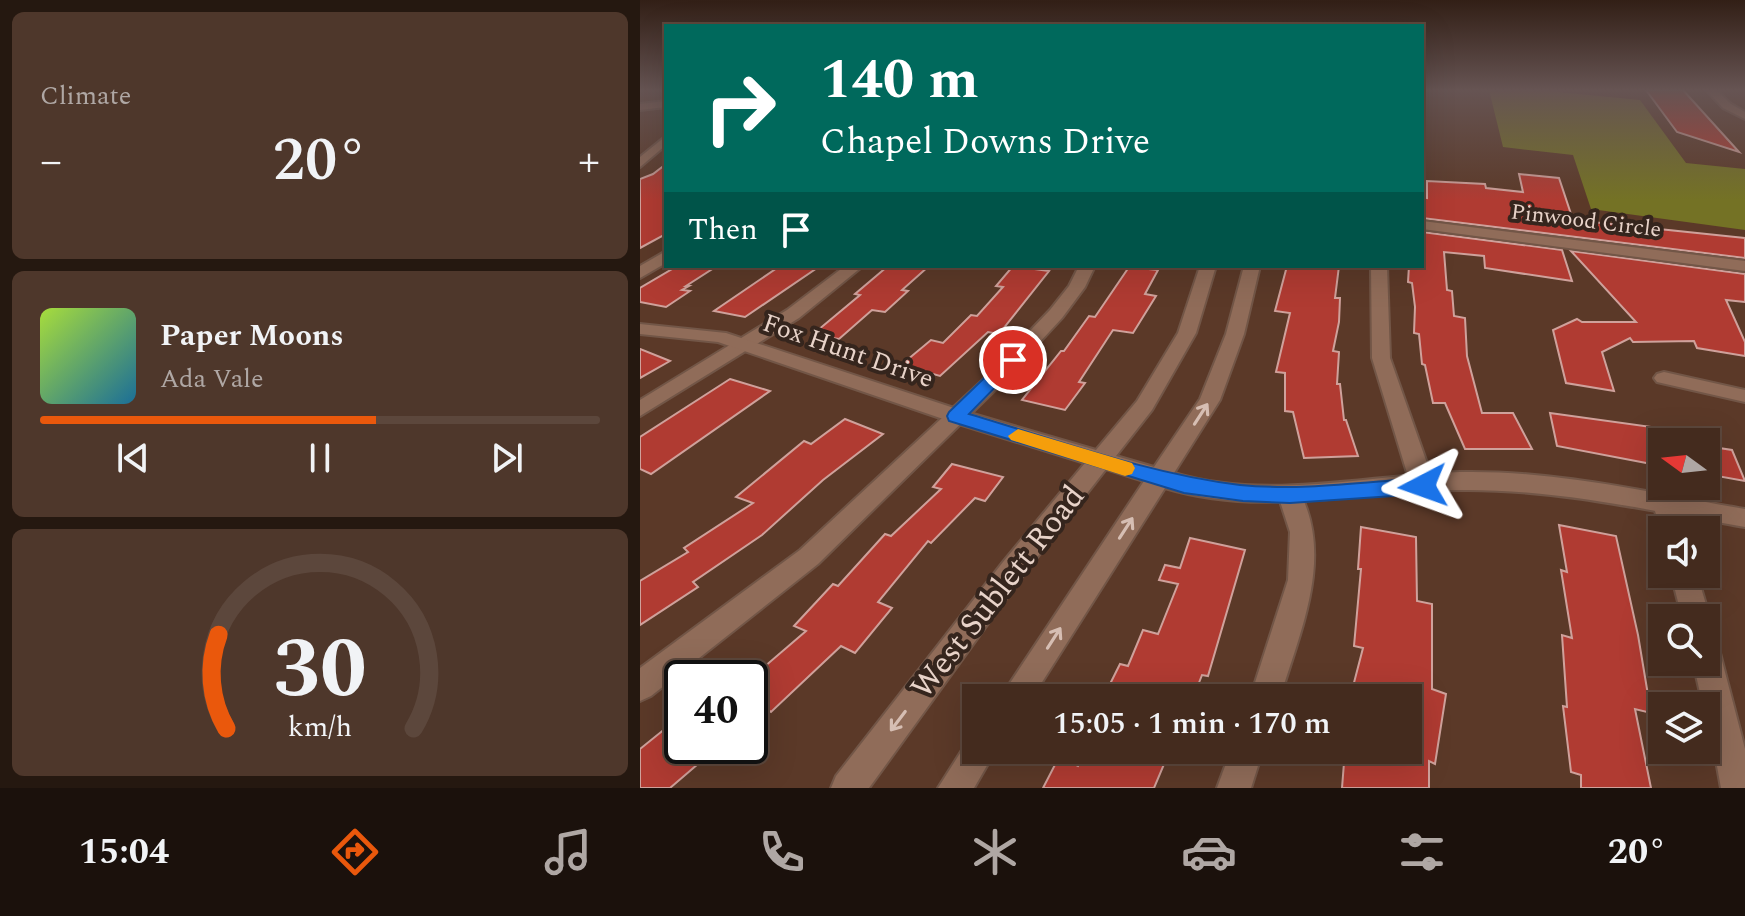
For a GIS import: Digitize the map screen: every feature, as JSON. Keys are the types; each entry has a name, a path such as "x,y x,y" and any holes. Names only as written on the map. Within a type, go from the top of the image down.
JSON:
{"street":[{"path":"640,163 664,141"},
{"name":"Pinwood Circle","path":"1424,225 1745,266"},
{"path":"640,273 664,257"},
{"path":"640,409 793,314 852,268"},
{"path":"640,686 809,557 956,416 1056,314 1077,287 1086,268"},
{"name":"West Sublett Road","path":"848,788 1012,570 1145,405 1187,333 1207,268"},
{"path":"1024,684 1210,400 1235,334 1252,268"},
{"path":"1379,268 1381,358 1423,486"},
{"name":"Fox Hunt Drive","path":"640,329 720,337 1158,479 1243,493 1290,495 1460,481 1542,484 1745,518"},
{"path":"1664,378 1745,396"},
{"path":"1269,684 1301,580 1302,532 1290,495"},
{"path":"1665,504 1668,516"},
{"path":"1711,676 1738,788"},
{"path":"955,788 971,764"},
{"path":"1234,788 1242,764"}],"shaded area":[{"path":"1498,127 1660,127 1686,163 1745,169 1745,230 1591,209 1573,155 1503,147"}],"building":[{"path":"1673,127 1716,127 1739,152 1677,132"},
{"path":"664,166 664,235 640,248 640,179"},
{"path":"1519,174 1559,178 1573,220 1745,238 1745,258 1424,218 1427,181 1485,184 1486,188 1523,192"},
{"path":"1424,232 1562,250 1572,281 1485,268 1484,256 1444,252 1447,290 1452,291 1454,316 1465,318 1467,356 1482,413 1513,413 1532,449 1465,449 1445,403 1433,403 1425,365 1422,364 1419,334 1414,333 1415,307 1412,283 1408,282 1409,268 1424,268"},
{"path":"1571,251 1745,274 1745,302 1726,300 1745,342 1745,356 1697,348 1694,341 1633,342 1630,338 1602,352 1614,391 1566,383 1553,330 1577,319 1582,322 1636,322"},
{"path":"674,268 714,268 686,286 689,286 682,290 690,291 666,307 640,302 640,288"},
{"path":"777,268 817,268 745,317 714,311"},
{"path":"886,268 927,268 902,290 908,291 885,312 872,310 839,339 812,335 860,295 855,294"},
{"path":"1011,268 1049,271 999,334 988,332 940,376 901,365 931,340 943,343 971,315 977,316 1003,287 996,286"},
{"path":"1128,268 1158,270 1145,294 1156,296 1133,333 1113,330 1079,382 1085,383 1065,410 1022,400 1089,316 1095,317"},
{"path":"1286,268 1339,268 1335,298 1340,298 1339,322 1333,351 1339,352 1337,384 1340,384 1344,420 1358,456 1304,458 1293,412 1285,411 1285,373 1276,372 1290,313 1275,311"},
{"path":"640,349 670,361 640,378"},
{"path":"730,379 770,391 651,474 640,469 640,437"},
{"path":"1550,413 1659,428 1648,428 1648,463 1557,446"},
{"path":"845,419 883,434 823,480 762,535 693,582 698,587 640,625 640,581 688,552 684,548 753,503 736,497 804,441 811,444"},
{"path":"1720,448 1732,450 1745,481 1720,477"},
{"path":"952,464 1003,477 985,501 975,498 931,543 928,541 878,602 892,608 855,653 841,646 771,712 768,709 768,664 806,631 794,626 833,584 838,586 885,534 891,536 941,489 933,487"},
{"path":"1559,525 1616,536 1648,695 1648,712 1635,709 1651,788 1581,788 1581,775 1571,772 1563,706 1567,707 1562,635 1572,638 1561,570 1567,572"},
{"path":"1361,527 1416,537 1417,601 1432,604 1432,689 1446,694 1435,764 1429,761 1429,788 1342,788 1344,764 1422,764 1422,684 1354,684 1363,648 1354,646 1361,569 1358,569"},
{"path":"1190,538 1245,550 1208,676 1202,675 1198,684 1110,684 1120,664 1128,666 1143,630 1158,634 1178,584 1159,580 1165,565 1180,568"},
{"path":"664,730 664,764 698,764 670,788 640,788 640,749"},
{"path":"1055,764 1164,764 1154,788 1043,788"}],"slow traffic":[{"path":"1018,436 1125,468"}],"route":[{"path":"1013,360 956,416 1184,485 1243,493 1290,495 1423,486"}]}
